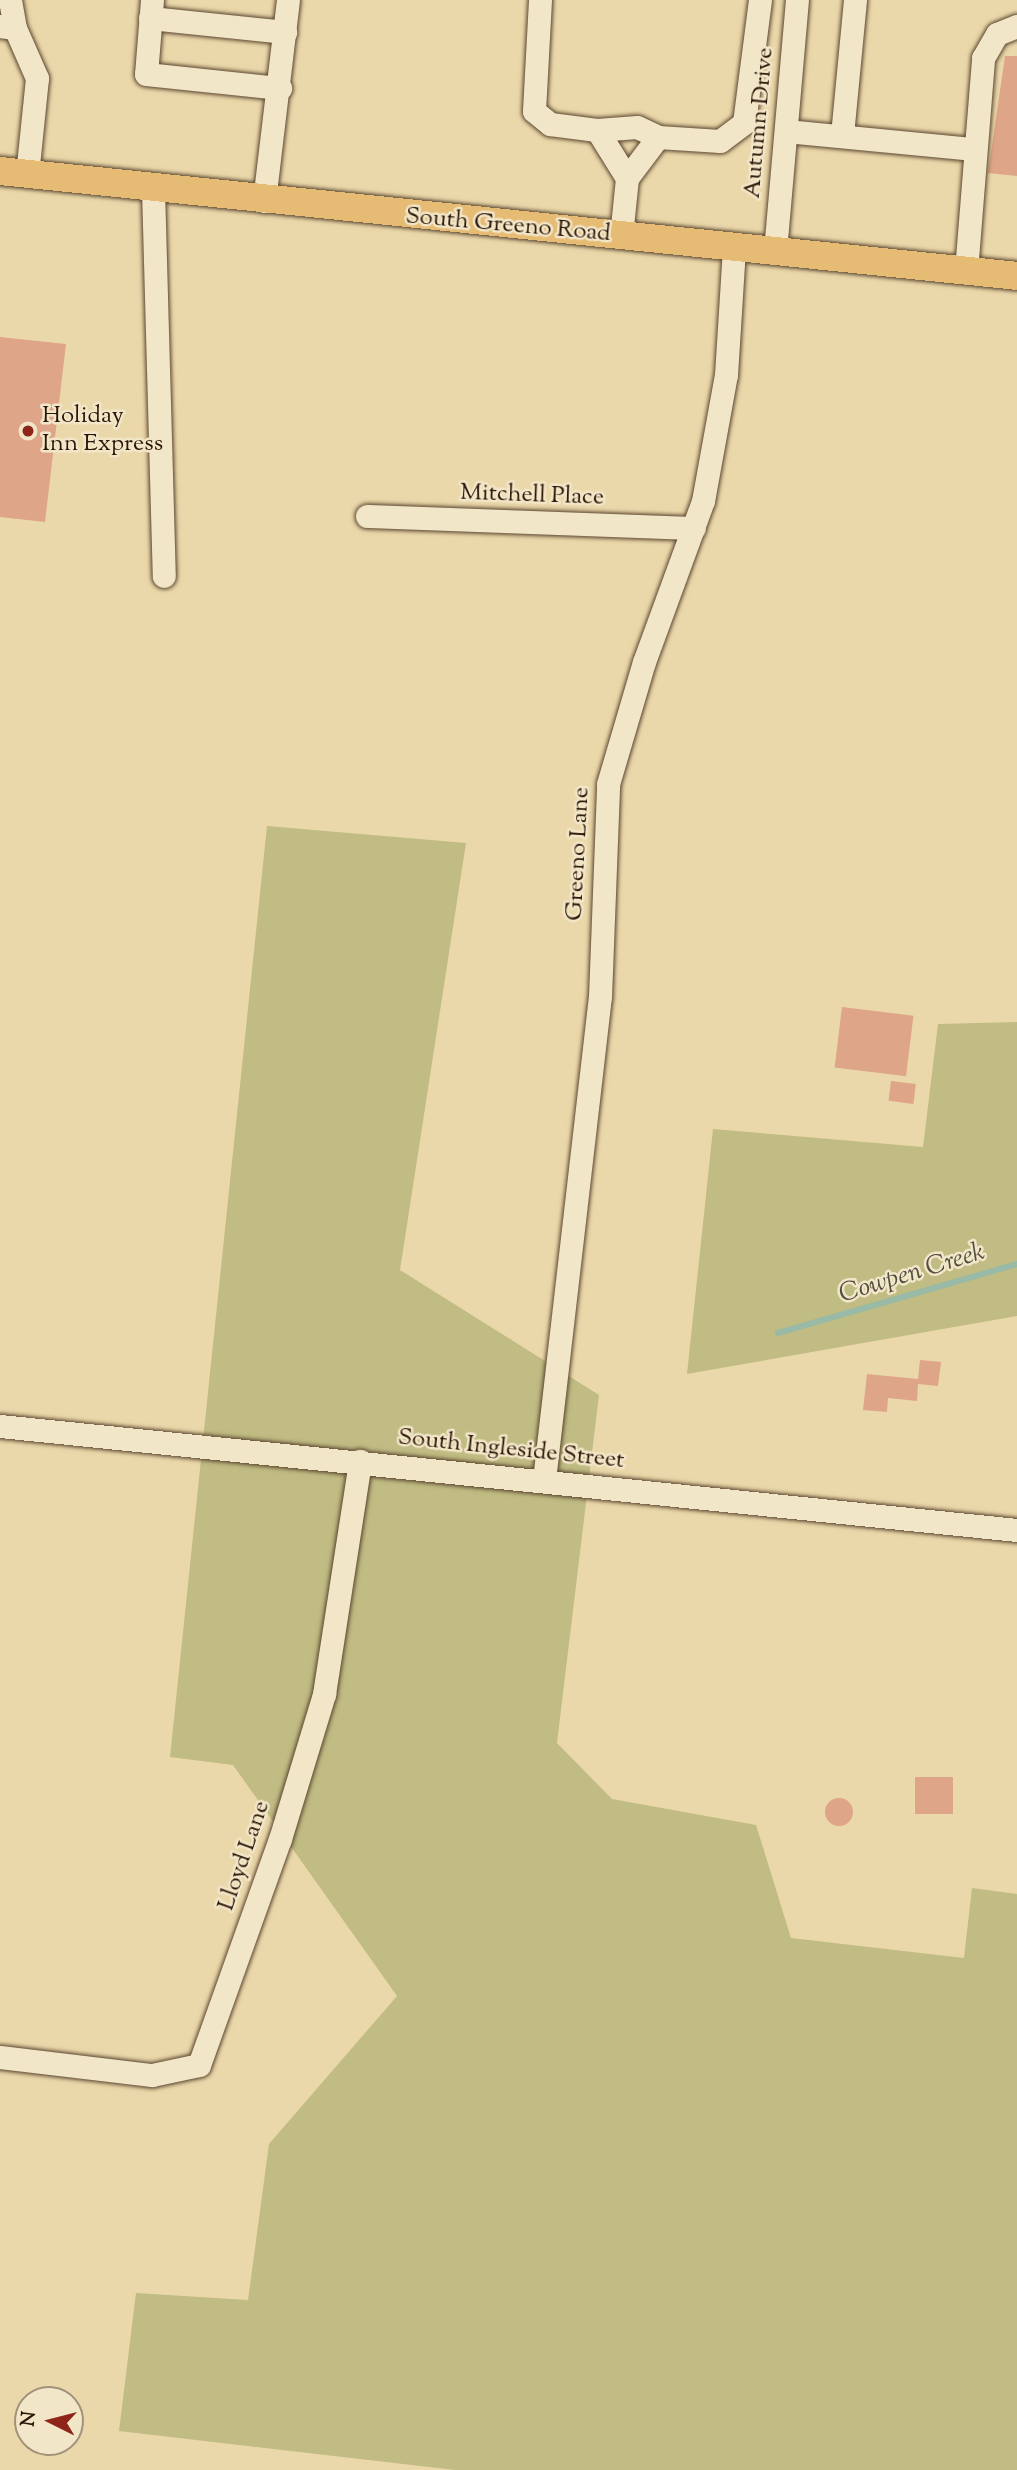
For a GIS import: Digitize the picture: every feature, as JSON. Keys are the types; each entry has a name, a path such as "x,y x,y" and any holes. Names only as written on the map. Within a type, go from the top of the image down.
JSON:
{"main road":[{"name":"South Greeno Road","path":"13,173 264,201 1017,276"}],"street":[{"path":"10,0 8,27 37,78 13,173"},
{"path":"264,201 280,88 288,0"},
{"path":"540,0 534,111 551,124 597,130 637,127 658,137 720,141 744,122 760,0"},
{"name":"Autumn Drive","path":"775,251 797,0"},
{"path":"842,135 855,0"},
{"path":"280,88 146,74 151,9 285,32"},
{"path":"966,271 983,58 997,34 1017,26"},
{"path":"597,130 627,178"},
{"path":"786,131 974,149"},
{"path":"621,236 627,178 658,137"},
{"path":"153,189 164,576"},
{"name":"Greeno Lane","path":"544,1480 600,997 608,784 644,662 694,528 720,418 734,247"},
{"name":"Mitchell Place","path":"367,516 694,528"},
{"name":"South Ingleside Street","path":"0,1426 1017,1530"},
{"name":"Lloyd Lane","path":"0,2057 152,2075 198,2065 280,1839 324,1694 360,1461"}],"shaded area":[{"path":"267,826 466,843 400,1270 599,1395 557,1743 612,1799 756,1825 791,1938 964,1958 972,1888 1017,1894 1017,2470 455,2470 119,2431 136,2293 248,2300 269,2144 397,1996 233,1765 170,1757"},
{"path":"1017,1022 1017,1316 687,1374 713,1129 923,1147 938,1024"}],"building":[{"path":"1005,56 1017,56 1017,176 988,173"},
{"name":"Holiday Inn Express","path":"0,337 66,344 45,522 0,517"},
{"path":"842,1007 913,1016 906,1076 835,1068"},
{"path":"891,1081 916,1084 913,1104 889,1101"},
{"path":"920,1360 941,1362 938,1386 918,1384 917,1401 888,1398 887,1412 863,1410 867,1374 918,1379"},
{"path":"915,1777 953,1777 953,1814 915,1814"},
{"path":"839,1798 849,1802 853,1812 849,1822 839,1826 829,1822 825,1812 829,1802"}],"waterway":[{"name":"Cowpen Creek","path":"778,1333 1017,1264"}],"place":[{"name":"Holiday Inn Express","path":"28,431"}]}
